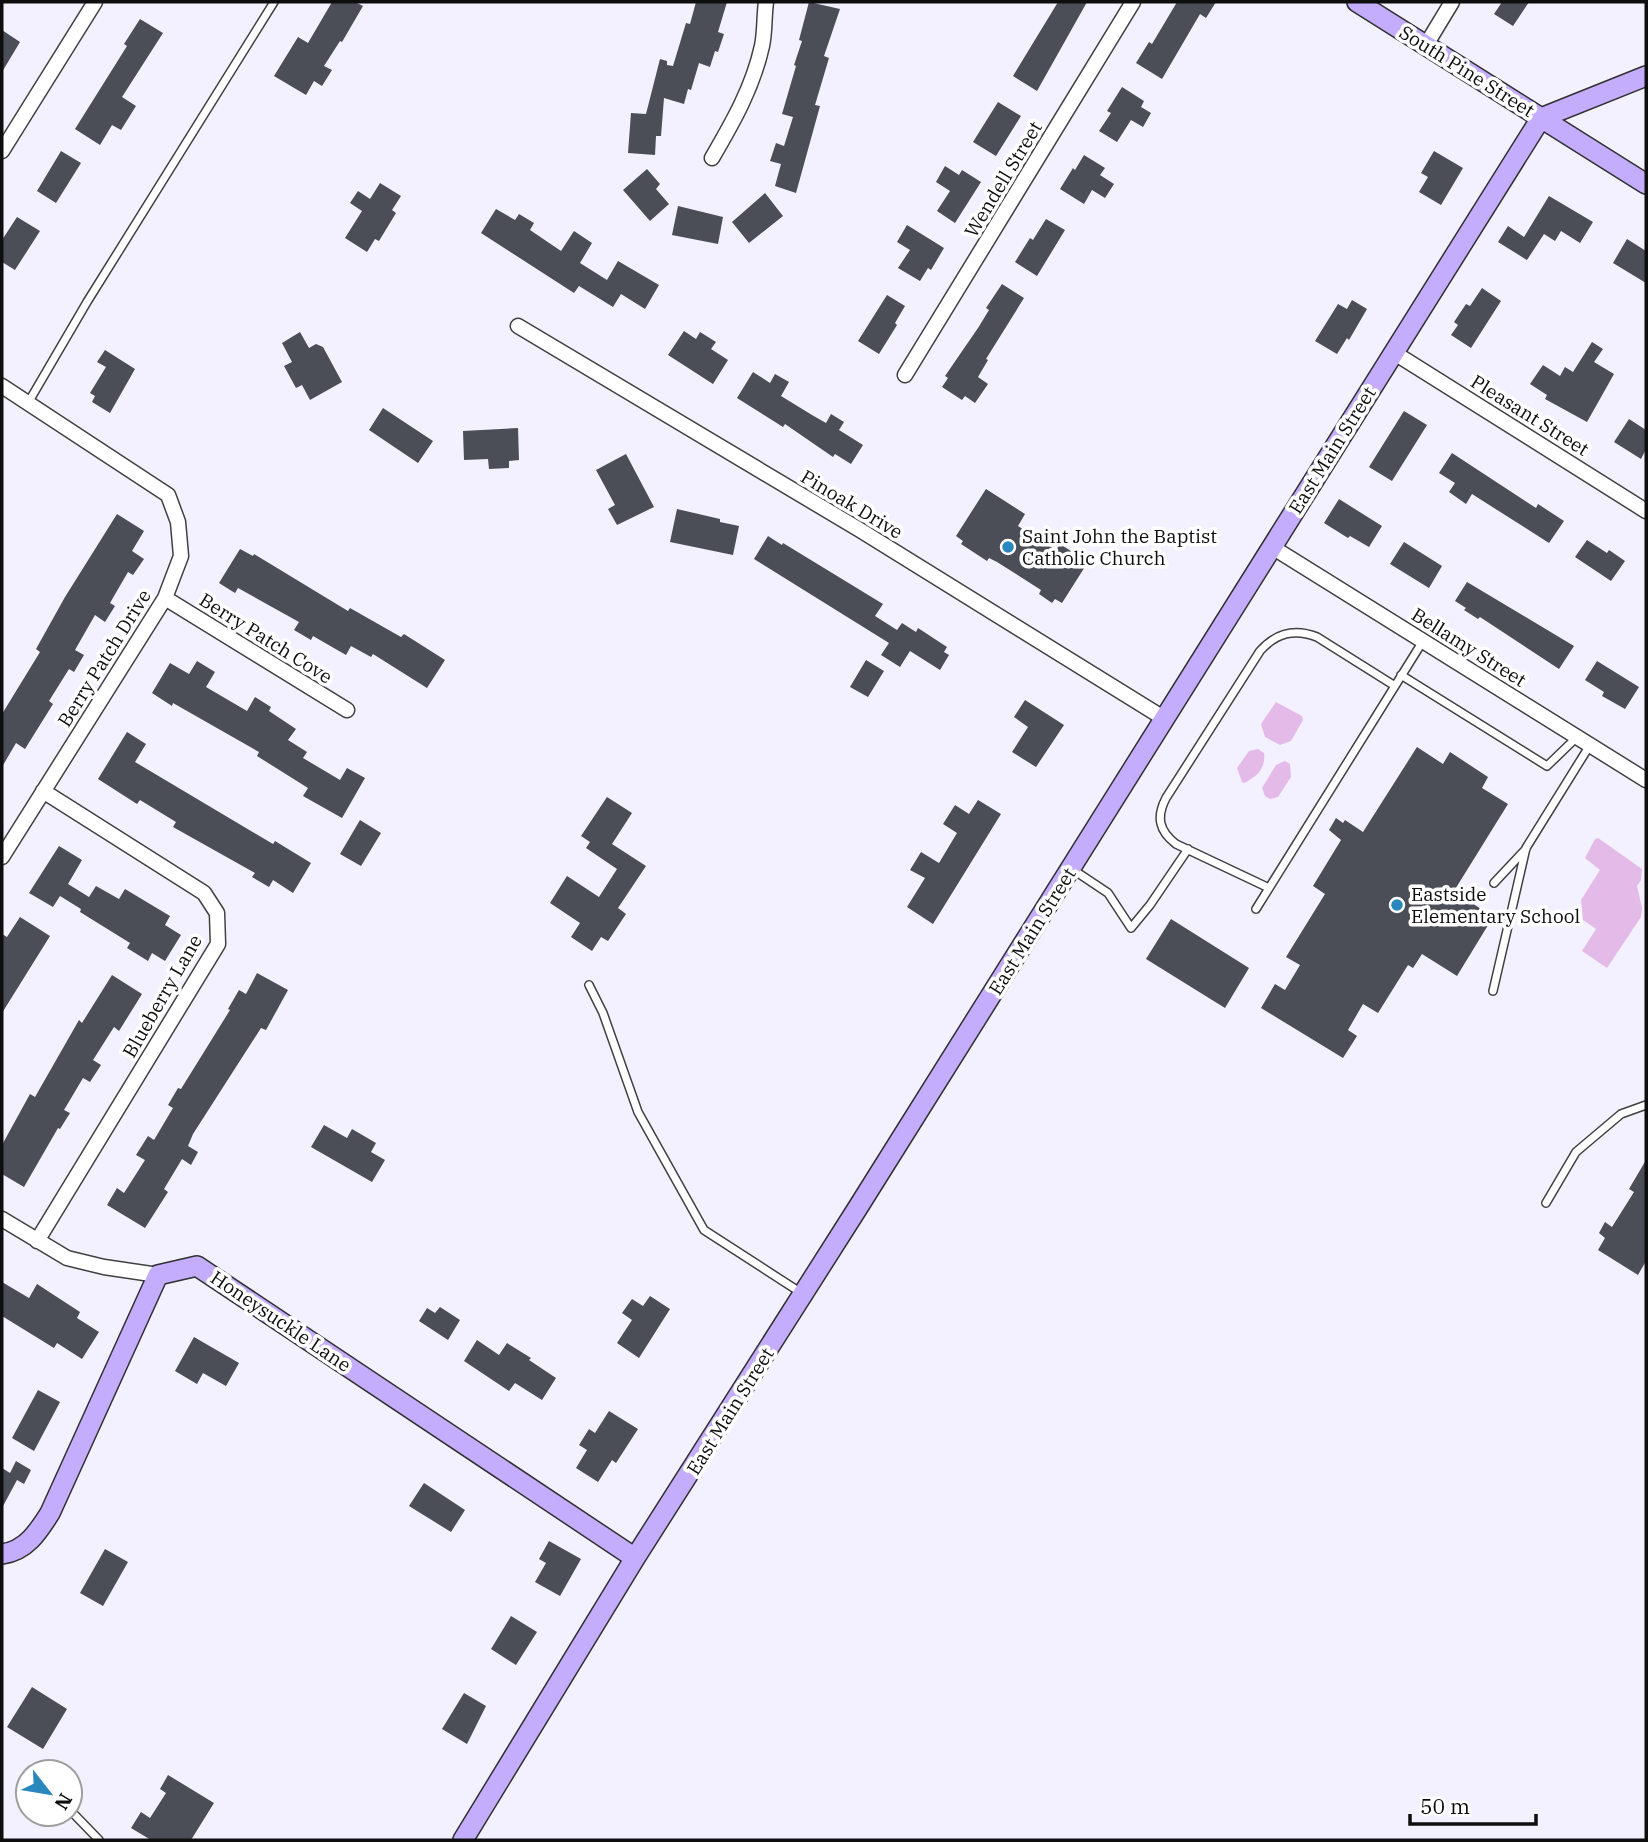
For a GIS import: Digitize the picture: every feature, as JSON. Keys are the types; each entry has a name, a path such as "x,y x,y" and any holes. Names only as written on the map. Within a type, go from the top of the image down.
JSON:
{"street":[{"path":"2,151 95,2"},
{"path":"712,158 739,113 755,72 763,43 766,2"},
{"name":"Wendell Street","path":"905,375 1133,2"},
{"name":"South Pine Street","path":"1357,2 1646,184"},
{"path":"1426,44 1452,2"},
{"path":"1541,118 1646,76"},
{"name":"East Main Street","path":"463,1840 635,1558 804,1294 1541,118"},
{"name":"Pinoak Drive","path":"518,326 860,530 1165,719"},
{"name":"Pleasant Street","path":"1393,352 1646,511"},
{"name":"Berry Patch Drive","path":"2,386 168,495 178,522 181,556 165,598 2,857"},
{"name":"Bellamy Street","path":"1272,547 1646,780"},
{"name":"Berry Patch Cove","path":"165,598 347,710"},
{"name":"Blueberry Lane","path":"37,1241 218,944 216,913 204,892 43,791"},
{"path":"2,1219 66,1258 158,1275 43,1524 36,1536 12,1553 2,1554"},
{"name":"Honeysuckle Lane","path":"158,1275 197,1265 635,1558"}],"lane":[{"path":"28,403 94,290 274,2"},
{"path":"1269,888 1167,838 1159,818 1161,808 1260,651 1279,635 1292,632 1317,637 1395,686"},
{"path":"1256,909 1423,641"},
{"path":"1401,675 1547,766 1577,737"},
{"path":"1494,883 1527,848 1590,745"},
{"path":"1493,991 1527,848"},
{"path":"1071,869 1108,893 1131,928 1188,849"},
{"path":"589,985 604,1013 638,1112 704,1230 804,1294"},
{"path":"1546,1203 1576,1152 1621,1114 1646,1105"},
{"path":"84,1824 99,1840"}],"shaded area":[{"path":"1276,702 1302,716 1303,720 1291,741 1280,745 1265,737 1261,724"},
{"path":"1258,749 1264,753 1262,768 1257,775 1244,783 1237,768 1249,751"},
{"path":"1285,761 1290,764 1291,777 1278,797 1270,799 1265,796 1262,788 1276,765"},
{"path":"1598,838 1642,869 1641,880 1637,886 1642,908 1641,917 1607,968 1582,951 1596,929 1583,920 1581,900 1600,870 1585,858"}],"building":[{"path":"332,2 355,2 363,6 324,66 332,70 322,86 314,81 306,95 274,76 298,37 308,43"},
{"path":"696,2 727,2 718,32 724,34 718,52 715,51 710,67 699,63 684,104 664,98 661,136 656,136 655,155 628,153 631,113 646,114 660,59 673,66 686,23 690,24"},
{"path":"809,2 840,9 824,56 829,58 815,105 820,106 796,193 775,186 781,164 770,161 776,143 784,146 793,117 782,114 796,66 794,65 802,41 799,40"},
{"path":"1058,2 1087,2 1037,91 1013,76"},
{"path":"1177,2 1216,2 1206,18 1200,14 1162,79 1136,63 1149,42 1152,44"},
{"path":"1502,2 1529,2 1513,26 1494,14"},
{"path":"140,19 163,33 122,97 136,106 121,130 112,125 100,145 75,129 127,46 124,44"},
{"path":"2,30 20,42 2,72"},
{"path":"1122,87 1144,101 1141,107 1151,113 1143,127 1131,120 1117,142 1099,131 1111,113 1107,111"},
{"path":"998,102 1021,116 996,156 973,142"},
{"path":"61,151 81,163 56,203 37,191"},
{"path":"1434,151 1463,168 1441,205 1419,192 1428,177 1421,173"},
{"path":"1084,155 1105,168 1100,175 1114,184 1105,198 1092,190 1084,204 1060,189"},
{"path":"945,166 959,175 962,170 981,182 955,223 937,211 950,191 936,182"},
{"path":"647,169 660,184 656,189 669,204 650,221 623,190"},
{"path":"380,183 401,196 392,210 396,213 379,241 375,239 367,252 345,238 362,211 350,203 358,191 370,199"},
{"path":"765,193 783,216 749,243 732,222"},
{"path":"1549,196 1593,222 1580,243 1561,231 1555,241 1544,234 1527,260 1498,242 1508,226 1524,237"},
{"path":"678,206 723,217 718,244 672,235"},
{"path":"496,209 515,220 519,214 534,223 530,230 561,251 574,231 592,243 580,263 607,280 618,261 659,285 645,309 621,294 613,307 579,286 574,293 481,233"},
{"path":"17,217 40,231 15,270 2,262 2,240"},
{"path":"1046,219 1065,230 1037,276 1015,262"},
{"path":"907,225 944,248 931,270 928,268 920,281 898,268 910,250 897,242"},
{"path":"1627,239 1646,251 1646,283 1613,263"},
{"path":"1002,284 1024,298 986,359 988,360 978,377 988,384 975,403 965,396 962,400 942,387 948,378 945,376 978,328 989,310 986,308"},
{"path":"1482,288 1501,301 1471,348 1451,335 1458,325 1454,322 1466,304 1470,306"},
{"path":"887,295 905,306 879,354 858,341"},
{"path":"1352,300 1367,309 1349,340 1347,338 1337,354 1315,341 1338,304 1347,309"},
{"path":"684,331 696,339 700,332 716,342 711,349 728,360 713,384 668,355"},
{"path":"300,332 309,348 316,344 323,347 342,382 310,400 302,385 296,388 284,366 292,362 282,343"},
{"path":"1592,342 1603,349 1594,362 1614,374 1587,422 1545,399 1547,395 1530,384 1543,365 1560,376 1565,367 1573,372"},
{"path":"105,350 135,369 110,413 92,402 95,396 90,393 106,367 97,362"},
{"path":"753,372 770,383 775,374 789,382 781,396 826,423 831,414 844,422 839,430 863,445 851,464 835,454 833,457 785,424 783,427 737,398"},
{"path":"383,408 433,441 418,463 369,430"},
{"path":"1404,411 1427,425 1392,481 1369,467"},
{"path":"1629,419 1646,430 1646,449 1641,459 1614,442"},
{"path":"518,428 519,460 509,461 509,468 489,469 488,459 464,460 463,431"},
{"path":"1452,453 1536,508 1538,504 1564,521 1549,543 1472,494 1466,504 1449,492 1455,483 1439,473"},
{"path":"626,454 654,507 617,525 608,509 615,505 596,470"},
{"name":"Saint John the Baptist Catholic Church","path":"986,489 1025,514 1018,526 1056,550 1060,544 1088,562 1062,603 1055,599 1052,603 1039,594 1041,590 997,562 989,558 987,561 961,544 963,541 956,536"},
{"path":"1339,499 1382,526 1369,547 1324,523"},
{"path":"677,509 739,526 733,555 670,542"},
{"path":"117,514 144,531 132,551 144,559 133,575 128,572 110,603 115,606 105,622 95,615 75,650 84,655 74,672 69,669 49,701 53,704 25,749 16,743 2,767 2,714 40,652 36,649 65,597"},
{"path":"768,536 883,604 875,616 897,630 902,623 916,632 918,628 947,647 944,652 949,655 940,670 910,651 900,667 881,655 889,643 754,559"},
{"path":"1587,540 1625,561 1611,581 1575,557"},
{"path":"1404,542 1442,566 1429,588 1390,564"},
{"path":"240,549 253,556 254,554 348,611 350,608 401,637 404,634 445,660 427,688 373,654 371,657 351,646 346,655 313,636 311,640 294,630 299,622 238,588 235,593 219,583"},
{"path":"1467,582 1574,646 1559,669 1480,617 1478,619 1464,610 1466,608 1455,601"},
{"path":"866,660 884,671 868,697 850,687"},
{"path":"197,661 215,672 206,687 247,711 255,697 271,707 269,711 296,729 288,740 307,752 303,758 340,780 347,768 365,778 342,818 303,796 308,788 257,756 259,752 152,693 170,663 189,674"},
{"path":"1597,661 1639,687 1625,709 1602,696 1604,692 1585,680"},
{"path":"1025,700 1064,725 1036,767 1012,752 1028,727 1014,717"},
{"path":"127,732 146,744 135,762 273,844 275,841 311,863 293,893 273,880 269,887 252,877 255,873 173,827 176,822 140,800 137,804 98,779"},
{"name":"Eastside Elementary School","path":"1417,747 1443,764 1450,752 1488,777 1482,788 1508,804 1454,891 1493,917 1457,976 1422,954 1413,968 1408,965 1378,1013 1363,1004 1348,1030 1357,1036 1343,1058 1261,1008 1275,984 1285,990 1300,965 1286,957 1325,894 1313,886 1341,840 1329,830 1336,818 1343,823 1345,820 1363,832"},
{"path":"607,797 632,813 612,844 646,866 618,908 626,914 608,941 601,937 592,951 571,937 580,923 550,903 567,876 599,897 617,869 586,848 590,842 581,836"},
{"path":"978,800 1001,814 933,924 907,907 925,878 910,870 921,852 939,863 957,833 943,824 955,805 969,814"},
{"path":"360,820 381,833 361,866 340,854"},
{"path":"59,846 82,860 68,884 89,897 96,886 119,899 125,889 170,916 165,925 181,935 165,961 152,953 148,961 127,948 130,943 80,912 81,909 60,896 53,907 29,893"},
{"path":"20,917 50,936 2,1013 2,934 7,937"},
{"path":"1171,919 1249,968 1225,1008 1146,959"},
{"path":"257,973 288,990 266,1030 261,1028 193,1134 188,1146 198,1152 191,1165 182,1159 164,1189 168,1192 145,1228 107,1205 117,1188 124,1193 145,1160 136,1155 148,1136 154,1140 173,1108 168,1105 178,1088 181,1089 230,1010 228,1009 239,990 246,994"},
{"path":"112,975 142,994 119,1031 114,1027 93,1060 101,1065 90,1082 83,1078 64,1110 70,1113 60,1129 58,1128 24,1187 2,1174 2,1145 30,1094 35,1097 79,1020 82,1023"},
{"path":"324,1125 347,1138 352,1129 376,1143 371,1152 385,1160 372,1182 311,1147"},
{"path":"1646,1160 1646,1261 1638,1275 1598,1250 1605,1238 1599,1233 1605,1222 1612,1227 1634,1192 1629,1189"},
{"path":"2,1282 29,1298 37,1284 80,1312 77,1318 99,1332 82,1359 57,1343 54,1348 2,1316"},
{"path":"650,1296 670,1309 639,1358 617,1343 632,1320 622,1313 632,1299 643,1306"},
{"path":"440,1307 460,1320 448,1340 419,1321 427,1308 435,1313"},
{"path":"194,1337 239,1363 226,1386 203,1373 197,1384 175,1371"},
{"path":"477,1340 499,1355 507,1343 556,1378 542,1400 515,1383 509,1391 464,1361"},
{"path":"38,1390 60,1402 34,1451 12,1438"},
{"path":"609,1411 638,1429 616,1463 612,1460 598,1482 576,1468 587,1450 579,1445 589,1429 595,1433"},
{"path":"16,1461 31,1470 24,1484 17,1480 2,1508 2,1468 10,1473"},
{"path":"424,1483 465,1510 451,1532 409,1506"},
{"path":"549,1541 581,1559 560,1596 535,1582 546,1563 539,1559"},
{"path":"105,1549 128,1562 103,1606 80,1593"},
{"path":"511,1616 537,1632 516,1665 491,1649"},
{"path":"32,1687 67,1709 43,1749 7,1727"},
{"path":"464,1693 486,1706 467,1744 442,1729"},
{"path":"168,1775 214,1803 191,1840 151,1840 131,1828 141,1812 150,1818 166,1793 160,1789"}],"place":[{"name":"Saint John the Baptist Catholic Church","path":"1008,547"},
{"name":"Eastside Elementary School","path":"1397,905"}]}
